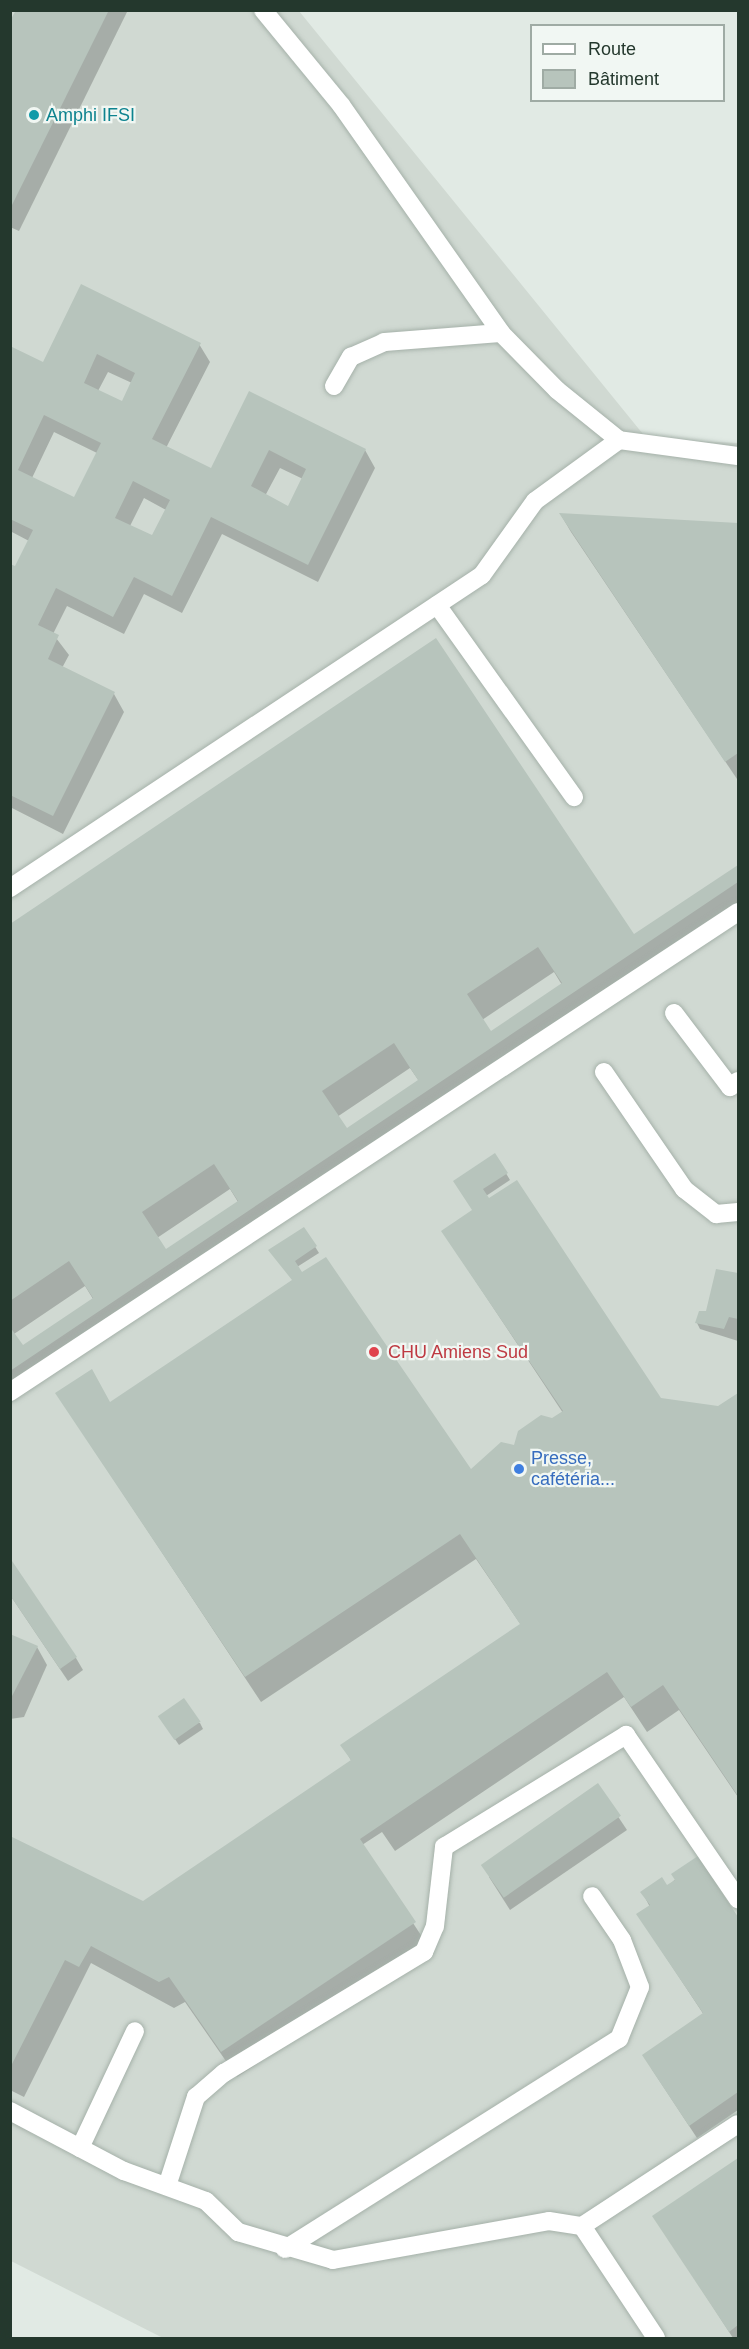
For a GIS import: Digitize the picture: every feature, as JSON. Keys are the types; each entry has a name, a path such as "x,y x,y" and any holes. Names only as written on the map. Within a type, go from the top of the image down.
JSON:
{"street":[{"path":"263,10 341,105 501,333 557,390 619,440 738,456"},
{"path":"334,387 351,357 384,342 501,333"},
{"path":"10,888 482,575 535,501 619,440"},
{"path":"437,605 574,797"},
{"path":"10,1392 738,912"},
{"path":"674,1013 730,1087 738,1082"},
{"path":"604,1072 684,1189 716,1214 738,1212"},
{"path":"167,2186 196,2097 224,2073 424,1952 435,1926 444,1846 626,1736 738,1899"},
{"path":"285,2249 619,2039 640,1987 622,1940 592,1896"},
{"path":"80,2148 135,2031"},
{"path":"10,2111 80,2148 206,2201 238,2232 285,2249 333,2260 549,2221 582,2226 738,2124"},
{"path":"582,2226 656,2338"}],"shaded area":[{"name":"CHU Amiens Sud","path":"10,11 299,11 647,439 738,443 738,2338 163,2338 11,2261"}],"building":[{"name":"Amphi IFSI","path":"16,10 109,10 10,209 10,21"},
{"path":"81,284 201,343 152,439 211,468 249,391 366,449 308,565 211,517 172,596 134,577 113,617 56,588 38,625 59,635 48,659 115,692 53,816 10,795 10,564 15,566 33,530 10,519 10,346 43,362","holes":["97,354 135,373 122,401 84,383","44,415 101,443 74,497 18,470","269,450 306,469 288,506 251,486","133,481 170,500 152,535 115,518"]},
{"path":"559,513 738,523 738,753 725,762"},
{"path":"436,638 634,934 738,865 738,882 10,1371 10,1327 23,1345 93,1298 69,1261 10,1301 10,924","holes":["538,947 562,983 491,1031 467,994","394,1043 418,1080 347,1128 322,1091","214,1164 238,1201 166,1249 142,1212"]},
{"path":"495,1153 508,1173 483,1189 489,1198 517,1180 661,1398 718,1406 738,1393 738,1796 663,1685 631,1707 607,1672 360,1839 416,1922 221,2052 169,1977 159,1982 91,1946 79,1967 65,1960 10,2068 10,1836 143,1901 351,1760 340,1745 520,1624 460,1534 245,1677 55,1393 92,1369 110,1402 292,1280 268,1250 304,1227 317,1246 295,1261 302,1272 326,1257 471,1469 501,1442 514,1445 518,1431 541,1415 552,1418 563,1411 441,1231 472,1210 453,1181"},
{"path":"716,1269 738,1273 738,1319 729,1317 724,1329 695,1323 699,1311 706,1311"},
{"path":"10,1558 77,1657 60,1669 10,1595"},
{"path":"10,1634 38,1646 10,1700"},
{"path":"184,1698 201,1722 174,1740 158,1716"},
{"path":"598,1783 621,1816 504,1898 481,1865"},
{"path":"698,1856 738,1917 738,2092 689,2126 642,2055 703,2013 636,1914 650,1905 640,1892 662,1877 667,1885 675,1880 671,1874"},
{"path":"738,2158 738,2325 729,2332 652,2216"}],"place":[{"name":"Amphi IFSI","path":"34,115"},
{"name":"CHU Amiens Sud","path":"374,1352"},
{"name":"Presse, cafétéria...","path":"519,1469"}]}
